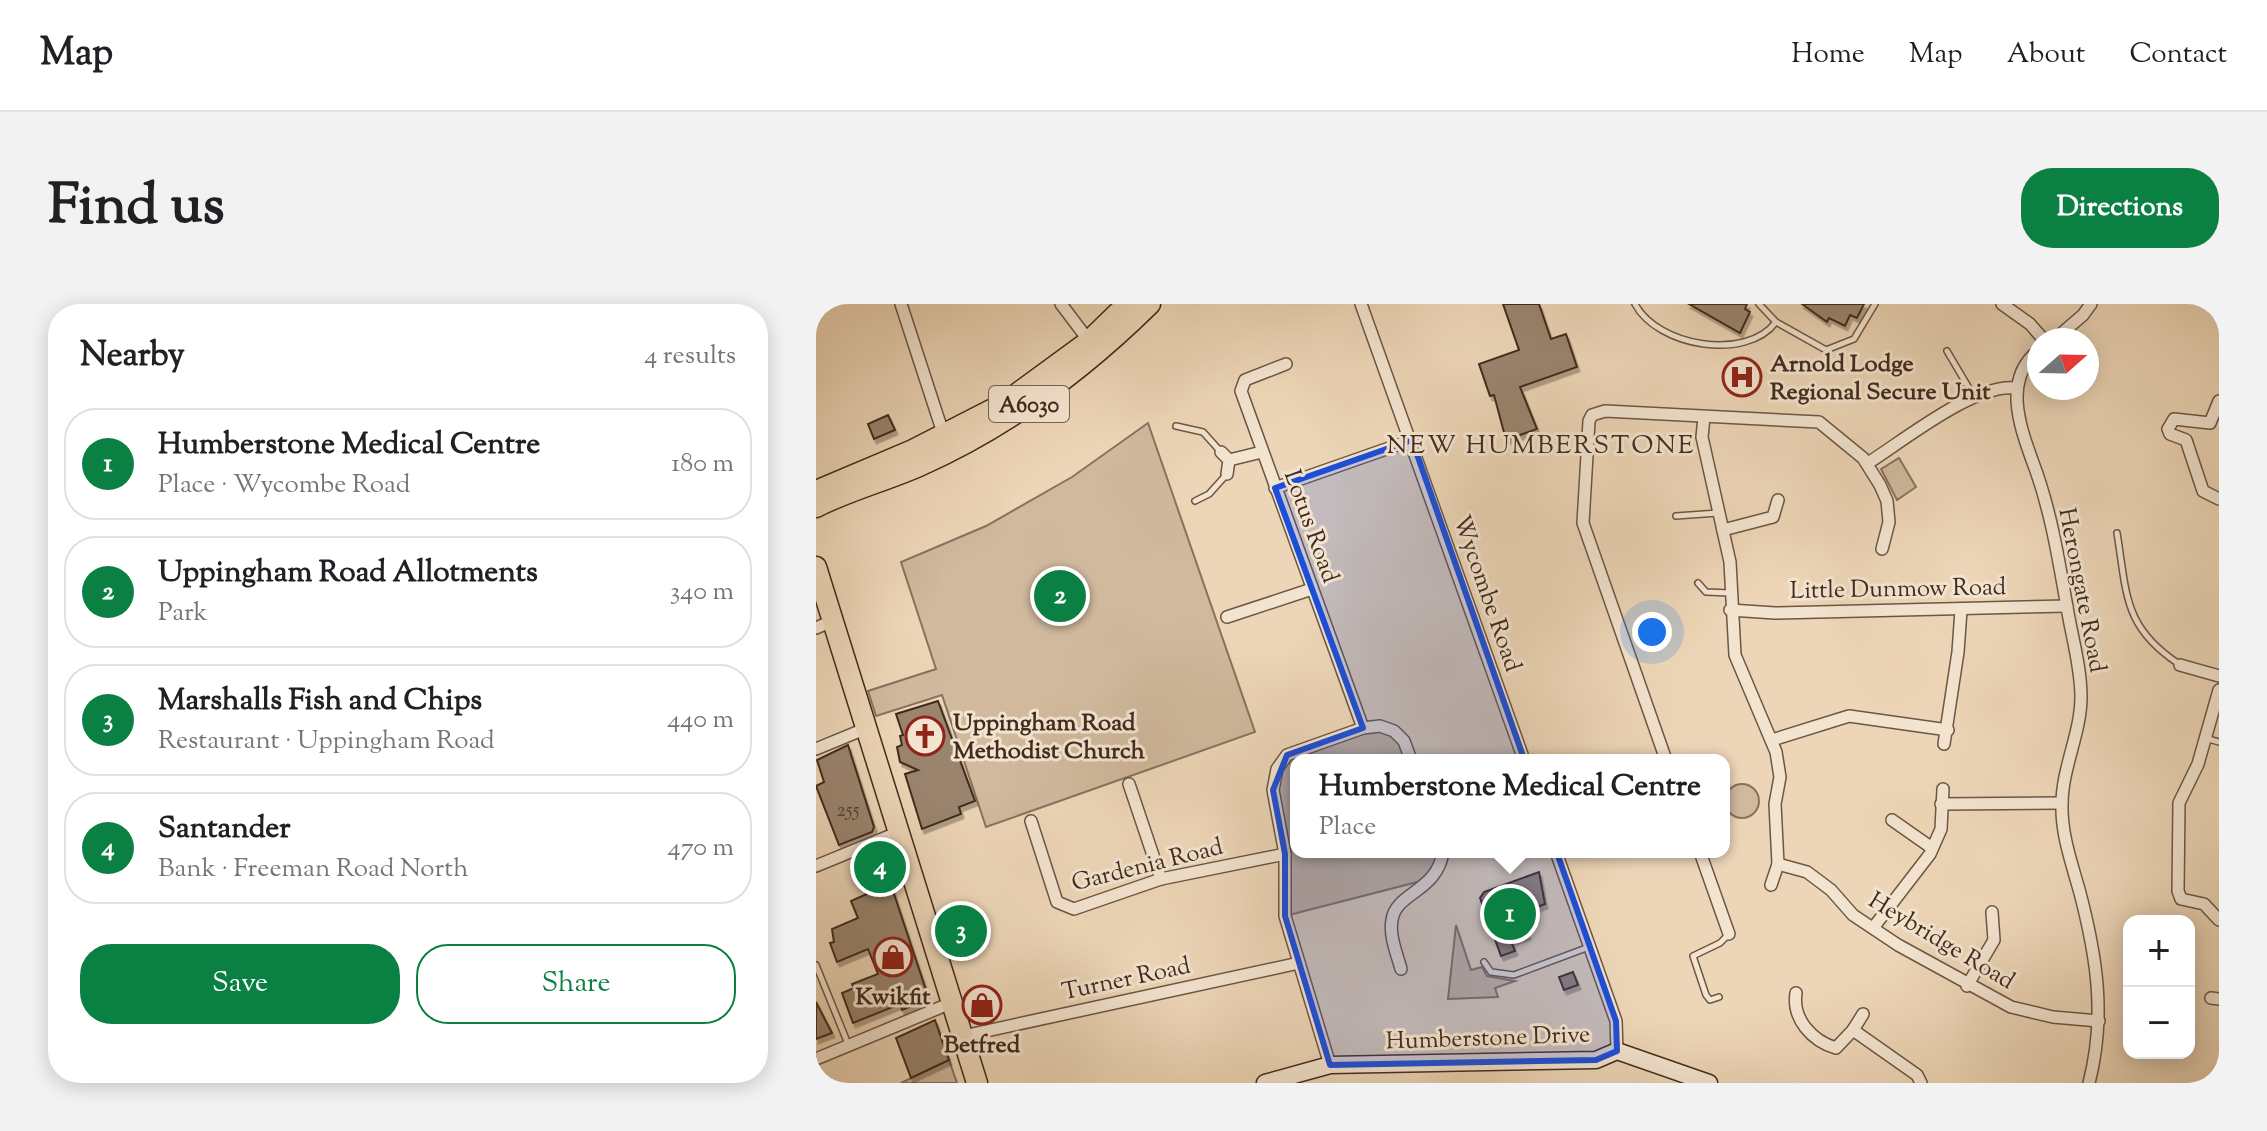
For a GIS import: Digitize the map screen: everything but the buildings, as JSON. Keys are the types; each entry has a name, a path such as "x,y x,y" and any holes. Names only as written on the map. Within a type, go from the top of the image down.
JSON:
{"highway":[{"path":"816,491 946,442 1089,341 1127,304"},
{"name":"A6030","path":"816,507 1045,393 1098,353 1150,304"},
{"path":"816,567 824,624 867,728 977,1083"}],"street":[{"path":"901,304 946,442"},
{"path":"1061,304 1089,341"},
{"name":"Wycombe Road","path":"1361,304 1522,754"},
{"path":"2002,304 2034,328"},
{"path":"2066,328 2091,304"},
{"path":"1267,356 1272,369"},
{"path":"1868,463 1973,395 2004,386 2015,388 2027,362"},
{"name":"Lotus Road","path":"1286,364 1245,380 1241,391 1363,728"},
{"name":"Herongate Road","path":"2015,388 2026,447 2049,516 2081,699 2062,803 2066,841 2093,941 2101,996 2089,1083"},
{"path":"2219,401 2210,423 2174,419 2168,429 2170,434 2186,440 2203,491 2219,499"},
{"path":"1664,754 1583,523 1589,421 1592,415 1605,411 1819,422 1868,463 1887,501 1889,522 1882,549"},
{"path":"1704,417 1702,437 1730,562 1730,610 1735,655 1772,740 1780,777 1775,804 1778,864 1771,885"},
{"path":"1275,488 1412,440"},
{"path":"1227,474 1225,456 1262,452"},
{"path":"1723,530 1773,517 1778,500"},
{"path":"1227,617 1243,606 1312,589"},
{"name":"Little Dunmow Road","path":"1730,610 1961,610 2067,606"},
{"path":"1944,744 1961,610"},
{"path":"2180,665 2219,676"},
{"path":"2219,690 2198,764 2179,803 2178,891 2181,899 2204,904 2219,920"},
{"path":"1772,740 1849,716 1948,730"},
{"path":"1330,1065 1285,916 1285,854 1273,790 1277,769 1287,755 1363,728 1380,726 1394,731 1404,741 1409,754"},
{"path":"816,749 867,728"},
{"path":"1129,784 1161,879"},
{"path":"1873,928 1923,868 1941,829 1943,789"},
{"path":"1941,804 2062,803"},
{"path":"1892,820 1932,848"},
{"name":"Gardenia Road","path":"1031,821 1057,902 1074,909 1161,879 1285,854"},
{"path":"816,866 899,832"},
{"path":"1401,969 1392,919 1398,905 1428,884 1440,870 1442,858"},
{"path":"1558,858 1616,1021 1617,1051"},
{"path":"1703,858 1729,916 1729,934"},
{"name":"Heybridge Road","path":"1778,864 1807,872 1873,928 1967,986 2011,1007 2053,1017 2099,1021"},
{"path":"1967,986 1994,940 1992,912"},
{"name":"Turner Road","path":"963,1036 1299,963"},
{"path":"1796,993 1798,1017 1805,1029 1831,1047 1840,1046 1863,1014"},
{"path":"816,1059 951,1003"},
{"path":"1853,1030 1917,1075 1921,1083"},
{"name":"Humberstone Drive","path":"1265,1083 1330,1065 1596,1060 1617,1051 1709,1083"}],"lane":[{"path":"1635,304 1652,326 1686,341 1748,342 1776,322"},
{"path":"1759,304 1776,322 1818,348 1835,350 1862,330 1875,304"},
{"path":"1947,351 1973,395"},
{"path":"1176,426 1203,432 1225,456"},
{"path":"1195,501 1209,494 1227,474"},
{"path":"1676,516 1719,512"},
{"path":"2117,533 2134,621 2161,651 2180,665"},
{"path":"1698,583 1706,592 1730,593"},
{"path":"2205,738 2219,742"},
{"path":"1719,997 1710,1000 1706,995 1693,956 1720,943 1729,934"},
{"path":"1484,962 1491,972 1514,975 1590,947"},
{"path":"816,965 849,1045"}],"highlighted area":[{"path":"1412,440 1616,1021 1617,1051 1596,1060 1330,1065 1285,916 1285,854 1273,790 1287,755 1363,728 1275,488"}],"shaded area":[{"path":"1148,423 1255,732 986,827 942,695 876,716 868,691 936,669 901,562 986,526 1072,477"},
{"path":"1899,458 1916,487 1897,500 1881,469"},
{"path":"1379,729 1398,740 1405,754 1299,754 1342,738"},
{"path":"1288,761 1290,858 1438,858 1436,867 1425,880 1289,915 1278,815 1279,778 1282,767"},
{"path":"1736,785 1748,785 1758,795 1758,807 1748,817 1736,817 1730,813 1730,789"},
{"path":"1456,925 1471,970 1482,967 1487,976 1515,981 1495,988 1498,997 1448,999"},
{"path":"949,1060 957,1083 901,1083"}],"place":[{"name":"Arnold Lodge Regional Secure Unit","path":"1742,377"},
{"name":"Uppingham Road Allotments","path":"1060,596"},
{"name":"Uppingham Road Methodist Church","path":"925,736"},
{"name":"Santander","path":"880,867"},
{"name":"Humberstone Medical Centre","path":"1510,914"},
{"name":"Marshalls Fish and Chips","path":"961,931"},
{"name":"Kwikfit","path":"893,957"},
{"name":"Betfred","path":"982,1005"}],"district":[{"name":"NEW HUMBERSTONE","path":"1541,444"}]}
